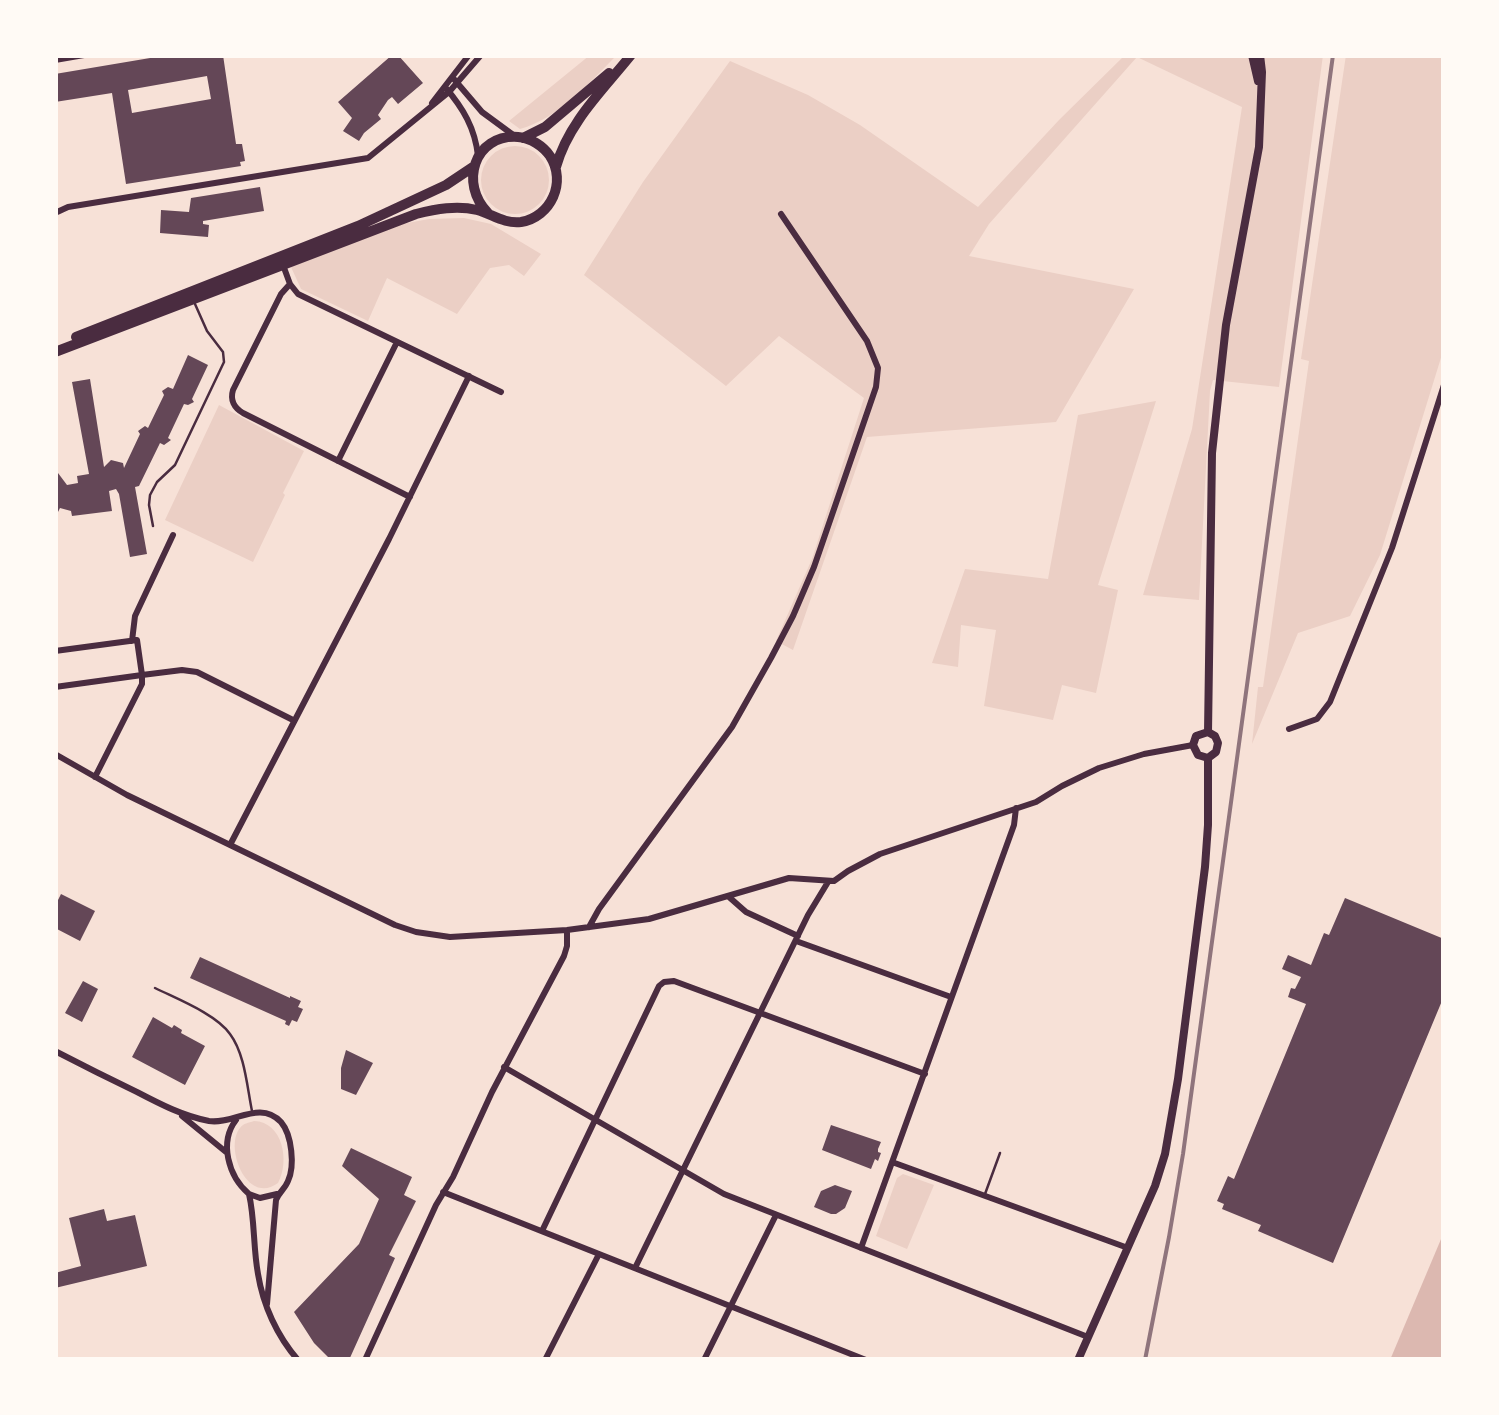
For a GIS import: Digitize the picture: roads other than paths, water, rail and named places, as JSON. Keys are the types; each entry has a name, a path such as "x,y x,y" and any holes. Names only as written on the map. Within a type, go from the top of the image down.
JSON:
{"main road":[{"path":"55,349 367,222 446,185 493,143 520,138 545,127 629,55"},
{"path":"556,168 563,145 575,126 629,55"},
{"path":"55,349 416,214 468,208 500,220 526,221 548,206 555,195 558,177 545,150 520,138"},
{"path":"476,162 474,192 488,213"}],"street":[{"path":"55,60 84,55"},
{"path":"456,81 469,55"},
{"path":"55,213 82,204 368,158 428,108 482,55"},
{"path":"1252,55 1261,95"},
{"path":"1208,732 1215,422 1228,312 1258,158 1260,55"},
{"path":"456,81 490,118 520,138"},
{"path":"447,90 466,114 476,140 476,162"},
{"path":"588,928 732,727 772,658 814,567 876,387 878,368 870,347 781,214"},
{"path":"282,263 298,294 501,392"},
{"path":"290,284 282,291 232,393 232,401 240,411 410,497"},
{"path":"338,460 397,342"},
{"path":"230,845 410,497 468,376"},
{"path":"1289,729 1312,722 1328,706 1386,566 1444,385"},
{"path":"132,641 135,616 174,535"},
{"path":"55,651 137,640 142,684 95,778"},
{"path":"55,687 182,670 197,672 293,720"},
{"path":"1208,732 1218,743 1216,752 1208,758 1198,756 1193,745 1196,736 1208,732"},
{"path":"55,754 95,778 395,924 416,932 466,937 568,930 649,919 789,878 838,880 891,850 1036,802 1111,764 1193,745"},
{"path":"1078,1360 1161,1168 1174,1107 1206,855 1208,758"},
{"path":"860,1248 1014,825 1016,808"},
{"path":"635,1268 828,882"},
{"path":"728,896 746,912 797,938 951,997"},
{"path":"365,1360 504,1067 564,956 568,930"},
{"path":"542,1231 658,986 667,981 924,1074"},
{"path":"55,1051 177,1112 227,1153"},
{"path":"504,1067 724,1194 1088,1337"},
{"path":"177,1112 215,1122 252,1112 276,1118 286,1132 291,1172 278,1194 260,1198 242,1189 227,1153 227,1134 237,1119"},
{"path":"892,1162 1128,1248"},
{"path":"444,1192 866,1360"},
{"path":"249,1194 258,1273 267,1304 283,1341 298,1360"},
{"path":"267,1304 278,1194"},
{"path":"704,1360 776,1214"},
{"path":"545,1360 599,1254"}],"lane":[{"path":"153,526 150,495 175,465 225,359 206,331 193,298"},
{"path":"155,988 230,1032 240,1056 252,1112"},
{"path":"984,1196 1000,1153"}],"railway":[{"path":"1145,1360 1183,1154 1333,55"}]}
